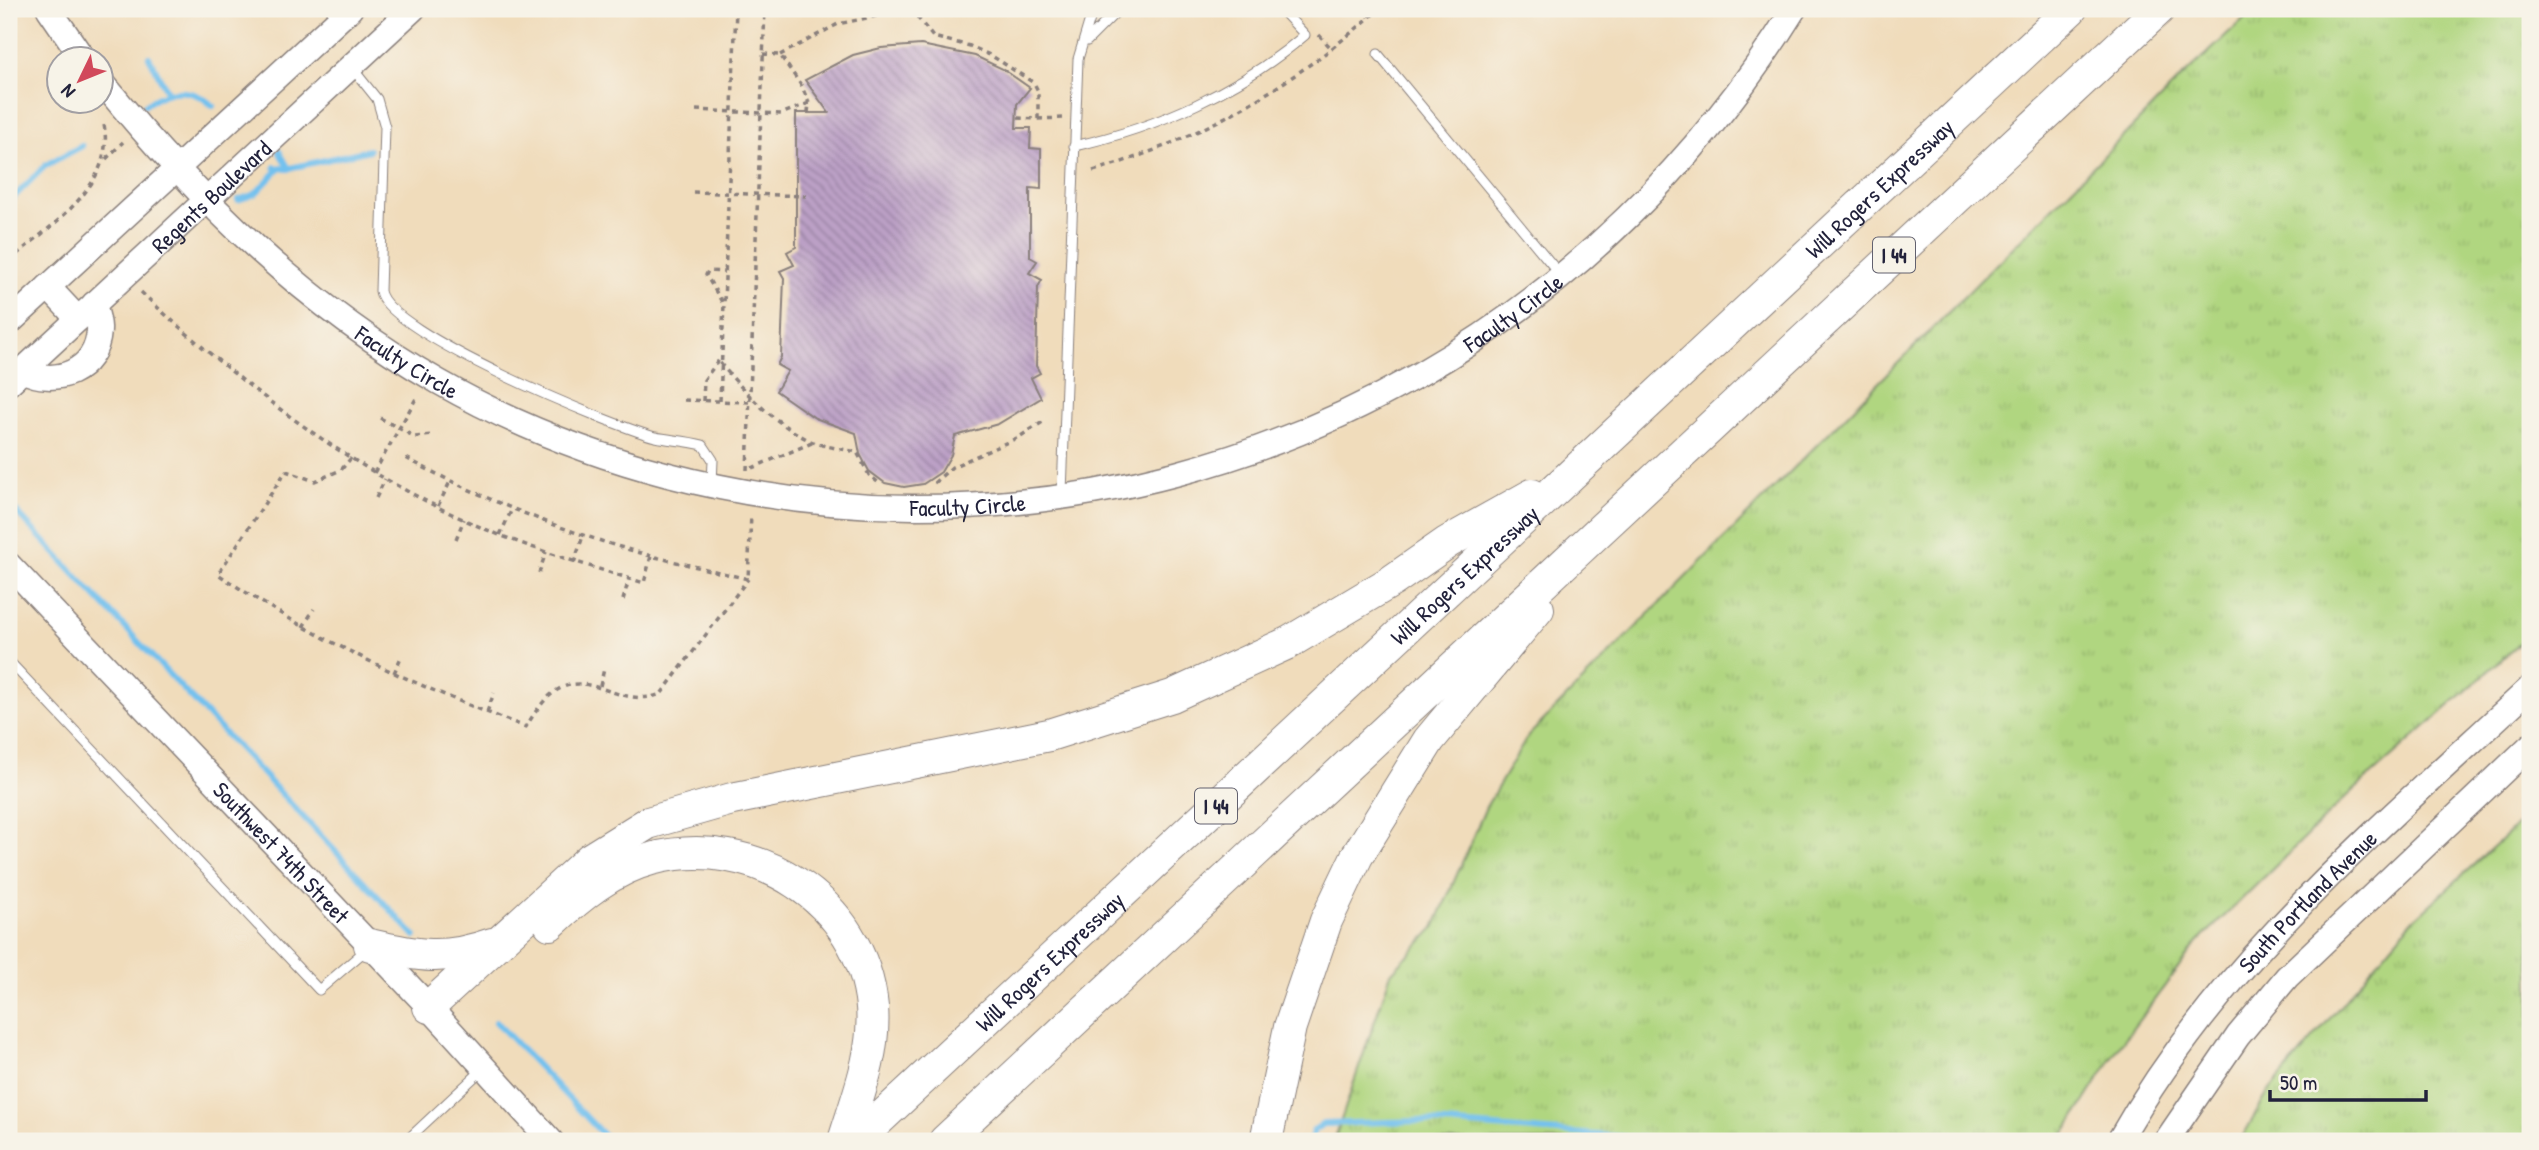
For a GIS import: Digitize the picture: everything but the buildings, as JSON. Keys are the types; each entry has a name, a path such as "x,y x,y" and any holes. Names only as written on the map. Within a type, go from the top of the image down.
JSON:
{"highway":[{"name":"Will Rogers Expressway","path":"856,1141 2071,9"},
{"name":"I 44","path":"945,1141 2159,9"},
{"path":"436,1015 500,942 590,859 649,823 732,799 1049,735 1172,696 1289,643 1392,581 1448,542 1576,470"},
{"path":"1266,1141 1290,1027 1305,979 1326,921 1377,821 1429,740 1628,502"},
{"path":"436,1015 573,904 626,868 680,854 708,853 751,861 788,877 821,902 844,929 860,960 872,1006 872,1034 867,1064 844,1141"},
{"path":"370,945 434,958 463,955 500,942"}],"street":[{"path":"49,9 75,46"},
{"name":"Regents Boulevard","path":"9,323 350,9"},
{"name":"Regents Boulevard","path":"15,377 413,9"},
{"name":"Faculty Circle","path":"116,98 206,201 264,256 334,314 439,382 491,409 595,452 643,468 749,493 862,506 978,507 1111,491 1194,471 1315,428 1380,398 1442,362 1562,276 1620,225 1709,130 1794,9"},
{"path":"15,377 61,377 84,365 98,342 100,328 86,312 48,287"},
{"name":"Southwest 74th Street","path":"10,568 370,945 551,1141"},
{"name":"South Portland Avenue","path":"2119,1141 2196,1024 2253,952 2530,688"},
{"name":"South Portland Avenue","path":"2166,1141 2238,1036 2287,977 2530,746"}],"lane":[{"path":"1061,498 1080,51 1093,9"},
{"path":"1080,51 1099,25 1119,9"},
{"path":"1074,146 1126,133 1173,114 1228,87 1286,51 1305,35 1282,9"},
{"path":"1378,54 1562,276"},
{"path":"351,66 377,99 385,127 380,291 386,306 445,344 565,404 656,437 703,445 713,460 712,485"},
{"path":"9,661 319,990 370,945"},
{"path":"406,1141 484,1068"}],"path":[{"path":"720,401 736,9"},
{"path":"747,479 765,9"},
{"path":"763,54 780,55 838,24 911,9 933,37 970,46 992,56 1034,83 1038,91 1038,119"},
{"path":"1362,9 1369,18"},
{"path":"1093,171 1142,155 1243,108 1332,49 1379,9"},
{"path":"780,55 801,85 809,103 808,113"},
{"path":"696,110 781,114 809,103"},
{"path":"9,261 94,183 104,160 106,144 102,117"},
{"path":"1016,118 1076,118"},
{"path":"104,160 130,135"},
{"path":"693,192 806,196"},
{"path":"723,303 706,275 708,271 724,272"},
{"path":"125,276 220,365 273,406 386,479 500,535 574,563 629,579 644,583 651,556"},
{"path":"703,401 704,380 719,361 720,354"},
{"path":"720,363 750,397 814,442 857,453 869,475 889,488"},
{"path":"374,472 423,387"},
{"path":"684,400 750,402"},
{"path":"380,418 415,437 432,435"},
{"path":"929,486 952,467 1019,437 1046,420"},
{"path":"747,471 814,442"},
{"path":"351,458 341,470 316,481 286,471 218,574 303,627 394,673 526,727 544,700 572,685 600,686 642,698 661,694 748,579 752,507"},
{"path":"405,458 450,482 583,536 651,556 748,579"},
{"path":"376,498 386,479"},
{"path":"438,506 450,482"},
{"path":"500,535 512,509"},
{"path":"456,539 464,519"},
{"path":"574,563 583,536"},
{"path":"538,573 546,552"},
{"path":"623,600 629,579"},
{"path":"303,627 314,609"},
{"path":"394,673 402,655"},
{"path":"600,686 604,669"},
{"path":"487,712 494,693"}],"green space":[{"path":"2255,9 2530,9 2530,634 2342,801 2198,942 2118,1048 2060,1141 1334,1141 1391,973 1434,928 1486,807 1528,736 2179,80"},
{"path":"2530,813 2530,1141 2240,1141 2269,1091 2409,924"}],"waterway":[{"path":"149,57 168,93"},
{"path":"145,105 163,95 188,92 213,106"},
{"path":"9,202 46,165 82,146"},
{"path":"275,167 286,169 369,150"},
{"path":"279,151 289,169"},
{"path":"238,200 255,194 279,169"},
{"path":"9,504 415,936"},
{"path":"496,1022 609,1141"},
{"path":"1310,1141 1314,1130 1323,1124 1419,1121 1673,1141"}]}
